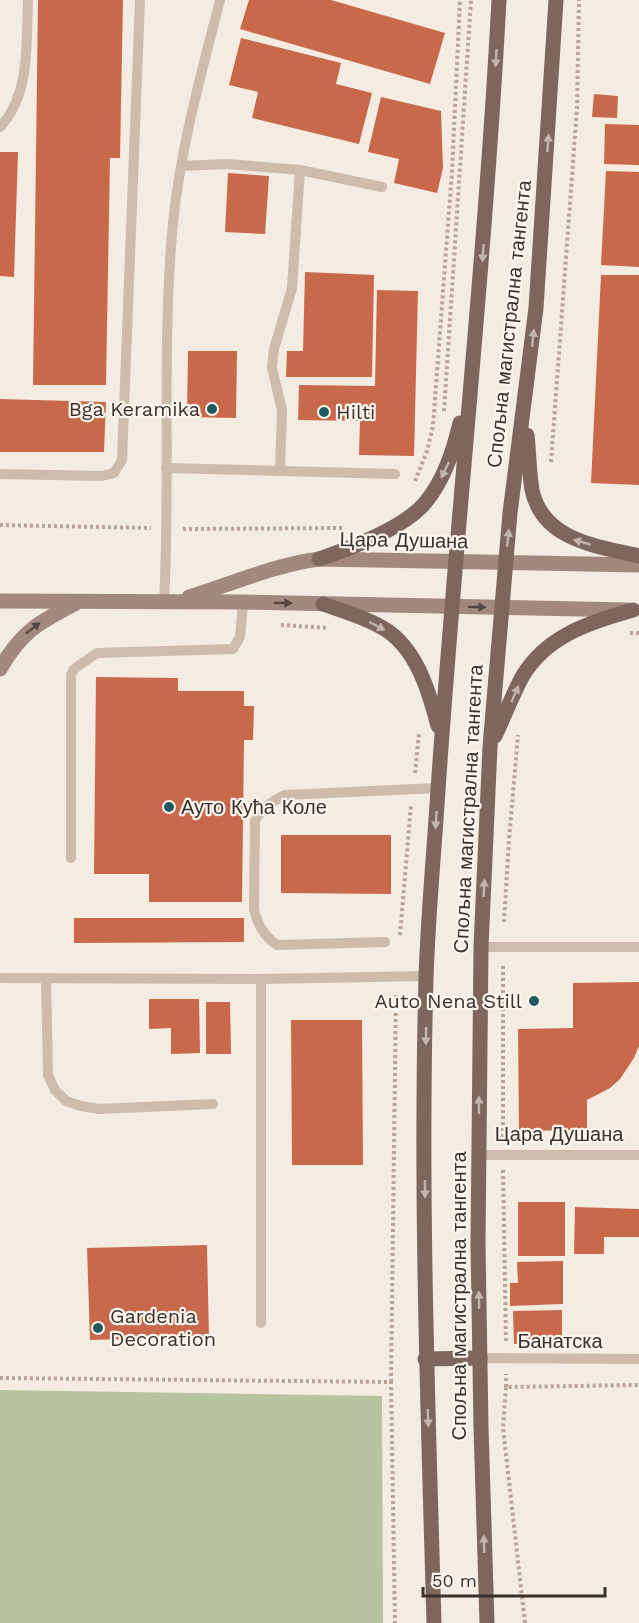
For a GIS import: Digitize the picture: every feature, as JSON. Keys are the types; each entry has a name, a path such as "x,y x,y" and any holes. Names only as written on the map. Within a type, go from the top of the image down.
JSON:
{"main road":[{"name":"Спољна магистрална тангента","path":"434,1623 426,1359 426,976 455,562 481,278 499,0"},
{"name":"Спољна магистрална тангента","path":"487,1623 478,1244 481,947 490,747 506,563 537,297 556,0"},
{"path":"319,559 381,533 424,504 450,458 469,395"},
{"path":"526,396 533,492 546,519 560,532 573,539 639,556"},
{"name":"Цара Душана","path":"169,602 266,571 319,559 639,565"},
{"name":"Цара Душана","path":"0,601 243,602 636,610"},
{"path":"0,669 17,642 28,631 46,618 79,601"},
{"path":"323,604 385,629 405,647 423,678 441,741"},
{"path":"490,747 522,677 544,650 564,635 584,626 636,610"},
{"path":"426,1359 480,1358"}],"lane":[{"path":"0,127 13,108 22,85 28,0"},
{"path":"0,474 102,476 114,472 122,460 140,0"},
{"path":"169,602 166,468 168,309 173,224 186,134 220,0"},
{"path":"181,166 227,164 300,170 382,187"},
{"path":"280,471 282,410 272,368 274,349 292,288 300,170"},
{"path":"166,468 395,474"},
{"path":"71,858 71,675 74,669 97,653 233,649 240,637 243,602"},
{"path":"385,942 277,945 267,938 258,923 254,910 255,821 261,809 285,795 438,788"},
{"path":"481,947 639,947"},
{"path":"0,978 261,979 426,976"},
{"path":"46,978 48,1074 55,1090 66,1101 99,1108 213,1104"},
{"path":"261,979 261,1323"},
{"name":"Цара Душана","path":"479,1155 639,1155"},
{"name":"Банатска","path":"480,1358 639,1359"}],"path":[{"path":"424,504 416,496 413,488 427,451 433,426 452,171 460,0"},
{"path":"444,412 471,0"},
{"path":"550,466 577,108 579,0"},
{"path":"0,525 304,530 349,528"},
{"path":"279,625 334,628"},
{"path":"399,941 419,728"},
{"path":"503,947 509,840 519,731"},
{"path":"395,1623 391,1382 396,976"},
{"path":"0,1378 391,1382"},
{"path":"525,1623 502,1428 506,1387 639,1386"}],"green space":[{"path":"0,1390 382,1396 383,1623 0,1623"}],"building":[{"path":"38,0 123,0 120,158 110,158 106,385 33,385"},
{"path":"249,0 331,0 445,33 430,84 240,29"},
{"path":"241,38 341,63 336,84 372,93 359,144 252,118 258,92 229,85"},
{"path":"594,94 618,96 617,118 592,117"},
{"path":"381,97 441,111 443,168 437,193 394,183 399,159 368,152"},
{"path":"605,124 639,125 639,165 604,164"},
{"path":"0,152 18,152 14,277 0,276"},
{"path":"606,171 639,172 639,267 601,265"},
{"path":"228,173 269,176 265,234 225,232"},
{"path":"305,272 374,275 372,377 286,377 287,351 303,351"},
{"path":"601,275 639,275 639,485 591,483"},
{"path":"377,290 418,291 414,456 359,455 360,421 298,420 299,385 375,386"},
{"path":"188,351 237,351 236,418 187,417"},
{"path":"0,399 106,402 104,452 0,452"},
{"name":"Ауто Кућа Коле","path":"96,677 178,678 178,691 244,691 244,706 254,706 253,740 244,740 242,902 149,902 149,874 94,874"},
{"path":"281,835 391,835 391,894 281,893"},
{"path":"74,918 244,918 244,942 74,943"},
{"path":"639,982 639,1046 620,1079 610,1088 587,1100 587,1130 519,1131 518,1029 573,1028 573,983"},
{"path":"149,999 199,999 200,1053 171,1054 171,1028 149,1029"},
{"path":"206,1002 230,1002 231,1054 206,1054"},
{"path":"291,1020 362,1020 363,1165 292,1165"},
{"path":"518,1202 565,1202 565,1256 518,1256"},
{"path":"575,1207 639,1209 639,1237 604,1237 604,1254 574,1254"},
{"path":"207,1245 209,1337 90,1340 87,1248"},
{"path":"563,1261 563,1304 510,1306 510,1283 518,1283 517,1262"},
{"path":"562,1310 562,1344 514,1344 513,1311"}],"place":[{"name":"Bga Keramika","path":"212,409"},
{"name":"Hilti","path":"324,412"},
{"name":"Ауто Кућа Коле","path":"169,807"},
{"name":"Auto Nena Still","path":"534,1001"},
{"name":"Gardenia Decoration","path":"98,1328"}]}
